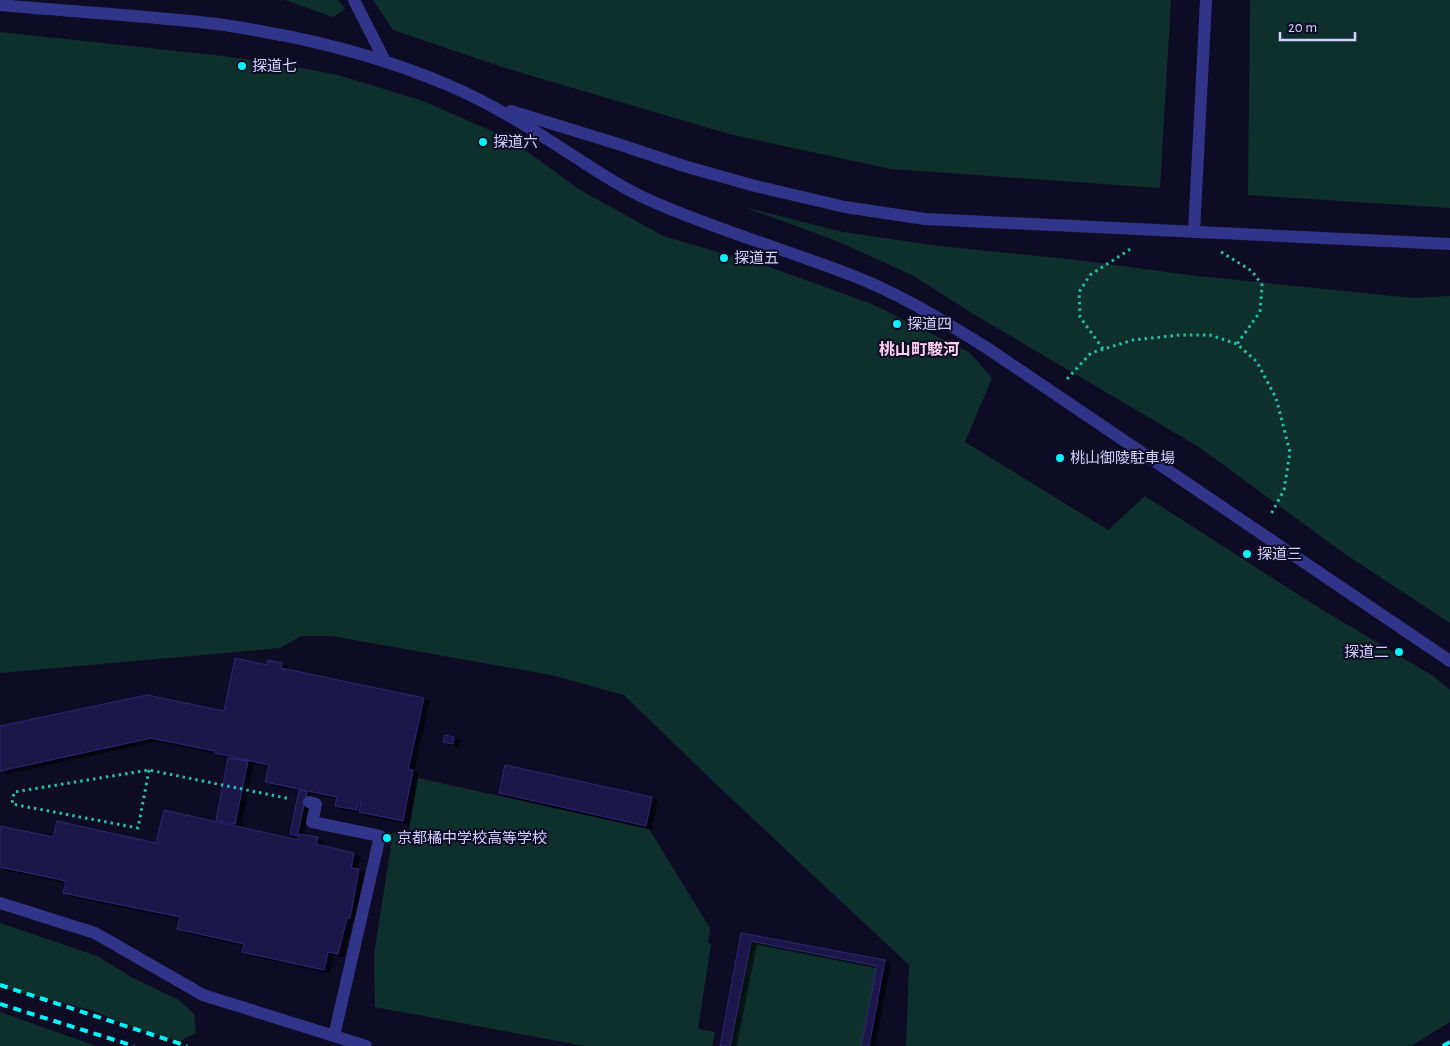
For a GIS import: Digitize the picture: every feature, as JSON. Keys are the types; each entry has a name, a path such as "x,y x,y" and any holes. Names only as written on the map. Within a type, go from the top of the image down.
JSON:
{"street":[{"path":"354,0 385,61"},
{"path":"1194,232 1206,0"},
{"path":"0,5 219,24 324,44 385,61 428,77 492,106 643,198 852,275 893,293 987,348 1450,661"},
{"path":"492,106 684,166 755,186 845,207 925,218 1450,244"},
{"path":"309,802 316,804 312,822 380,836 334,1036"},
{"path":"0,903 95,932 203,995 366,1046"}],"path":[{"path":"1103,349 1080,317 1079,292 1090,275 1162,230"},
{"path":"1194,232 1228,258 1252,271 1262,285 1260,312 1237,344"},
{"path":"1065,381 1091,353 1133,340 1180,335 1210,336 1237,344 1257,362 1276,398 1290,452 1284,490 1262,533"},
{"path":"149,770 138,828 12,804 14,792 149,770 309,802"}],"green space":[{"path":"285,0 338,0 345,9 333,17"},
{"path":"373,0 1171,0 1160,188 891,169 729,134 502,67 393,30"},
{"path":"1250,0 1450,0 1450,208 1248,195"},
{"path":"0,32 275,63 338,75 423,101 510,139 580,190 663,236 772,268 872,304 970,353 992,378 965,442 1108,530 1145,496 1316,606 1433,676 1450,690 1450,1022 1411,1046 906,1046 909,965 624,695 551,675 332,636 301,636 280,648 0,673"},
{"path":"744,207 843,232 939,246 1068,259 1198,276 1412,298 1450,296 1450,623 1345,554 1199,447 975,315 912,275 837,241"},
{"path":"418,778 649,829 710,928 708,943 711,944 698,1029 715,1032 712,1046 585,1046 375,1007 374,955 393,833 408,836"},
{"path":"0,923 97,956 133,978 179,1000 194,1014 196,1033 180,1041 146,1032 91,1010 0,987"},
{"path":"751,941 877,966 861,1046 730,1046"},
{"path":"0,1012 96,1046 0,1046"}],"building":[{"path":"235,658 267,665 268,660 282,663 281,668 424,698 408,769 413,770 403,821 359,812 361,803 359,802 357,810 335,806 337,797 265,782 269,765 215,753 215,751 151,738 0,771 0,726 147,695 224,711"},
{"path":"445,735 454,737 453,744 443,742"},
{"path":"228,758 248,761 235,824 216,820"},
{"path":"505,765 652,797 646,826 499,793"},
{"path":"299,790 307,792 297,836 290,834"},
{"path":"164,810 298,840 299,834 318,837 316,844 354,853 351,868 359,869 350,918 347,918 338,954 328,952 324,970 242,952 244,944 177,929 180,917 63,893 66,881 0,867 0,826 53,837 57,821 156,843"},
{"path":"741,933 885,960 869,1046 861,1046 877,966 751,941 730,1046 720,1046"}],"railway":[{"path":"0,985 187,1046"},
{"path":"0,1004 134,1046"},
{"path":"1443,1046 1450,1042"}],"place":[{"name":"探道七","path":"242,66"},
{"name":"探道六","path":"483,142"},
{"name":"探道五","path":"724,258"},
{"name":"探道四","path":"897,324"},
{"name":"桃山御陵駐車場","path":"1060,458"},
{"name":"探道三","path":"1247,554"},
{"name":"探道二","path":"1399,652"},
{"name":"京都橘中学校高等学校","path":"387,838"}],"district":[{"name":"桃山町駿河","path":"919,349"}]}
